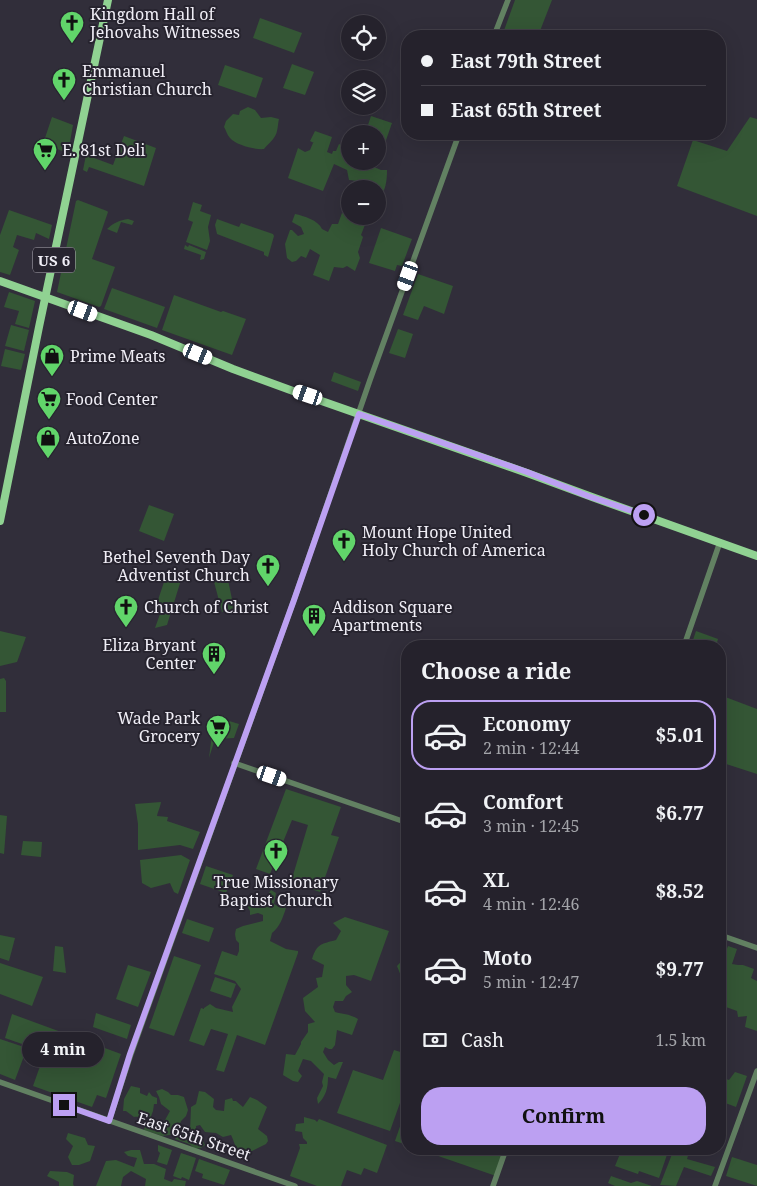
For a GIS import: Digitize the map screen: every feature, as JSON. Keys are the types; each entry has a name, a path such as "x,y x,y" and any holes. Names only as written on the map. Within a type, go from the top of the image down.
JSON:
{"main road":[{"name":"US 6","path":"0,520 108,0"},
{"path":"0,281 151,335 233,368 359,414 527,472 588,496 757,556"}],"street":[{"path":"496,30 508,0"},
{"path":"109,1121 130,1054 294,600 457,140"},
{"path":"686,640 720,542"},
{"path":"234,763 401,821"},
{"path":"726,937 757,948"},
{"path":"715,1186 757,1071"},
{"name":"East 65th Street","path":"0,1082 295,1186"},
{"path":"493,1186 504,1155"}],"green space":[{"path":"515,0 552,0 540,30 504,30"},
{"path":"260,18 302,33 294,53 253,38"},
{"path":"292,64 314,72 305,95 283,88"},
{"path":"225,65 263,78 256,98 218,85"},
{"path":"248,107 255,110 261,118 271,117 279,119 275,136 264,149 251,148 233,141 224,127 226,121 233,114 239,115 240,111"},
{"path":"371,116 392,123 386,140 386,125 368,125"},
{"path":"52,117 73,125 68,153 43,144"},
{"path":"750,117 757,119 757,216 677,186 693,140 727,151"},
{"path":"315,131 332,137 327,152 332,154 333,151 336,151 339,144 341,145 341,167 334,164 323,191 288,178 298,148 305,152 310,150 314,143 310,141"},
{"path":"124,136 156,148 144,186 89,167 87,172 83,170 86,155 113,165"},
{"path":"347,170 387,170 386,186 386,180 349,180"},
{"path":"78,200 108,212 92,259 115,267 99,307 57,292 76,201"},
{"path":"193,202 202,205 200,211 211,215 208,227 210,241 207,250 186,242 193,222 188,220"},
{"path":"9,210 52,225 49,239 36,233 34,240 17,235 13,247 19,250 10,275 0,272 0,235"},
{"path":"295,214 314,221 328,232 332,224 338,224 341,216 341,225 365,225 358,252 360,258 355,271 347,266 343,268 334,267 329,281 313,275 320,255 310,249 306,258 301,256 292,262 287,258 285,244 290,230 298,236 304,234 301,227 292,222"},
{"path":"128,219 134,221 132,225 121,222 117,233 107,229 117,222"},
{"path":"217,219 239,227 241,223 273,234 268,257 264,255 264,252 217,234 215,225"},
{"path":"381,228 412,239 402,266 397,265 395,271 369,263"},
{"path":"185,245 206,252 204,259 200,260 201,255 184,249"},
{"path":"418,274 453,286 444,314 424,306 418,320 403,315"},
{"path":"112,288 165,307 157,328 104,309"},
{"path":"9,292 35,301 29,328 15,324 19,311 4,307"},
{"path":"174,295 246,319 232,355 162,330"},
{"path":"11,325 29,330 24,351 5,346"},
{"path":"398,329 413,334 405,358 389,353"},
{"path":"5,349 25,354 21,370 1,366"},
{"path":"334,372 361,382 358,391 331,381"},
{"path":"149,505 174,514 164,541 139,531"},
{"path":"227,575 234,609 222,612 213,578"},
{"path":"166,576 181,580 167,625 155,628 160,614 154,612"},
{"path":"0,631 26,637 17,662 0,666"},
{"path":"696,631 718,639 718,640 693,640"},
{"path":"4,678 6,681 6,712 0,712 0,679"},
{"path":"726,697 757,709 757,774 726,764"},
{"path":"214,718 239,724 234,738 215,739 209,758"},
{"path":"286,789 341,807 331,835 339,837 320,892 291,882 308,825 292,820 270,874 256,869"},
{"path":"161,802 157,816 168,817 167,821 200,832 193,849 180,845 138,850 138,824 135,804"},
{"path":"0,815 7,816 4,854 0,853"},
{"path":"23,841 42,842 41,857 21,855"},
{"path":"181,855 190,860 178,894 174,892 170,883 151,888 142,883 140,860"},
{"path":"206,866 233,875 226,893 200,884"},
{"path":"271,890 276,893 274,904 279,907 283,904 286,908 279,925 272,933 270,941 286,949 298,951 298,953 265,1045 237,1035 224,1072 216,1070 228,1034 211,1029 204,1046 189,1041 201,1008 204,1009 210,1004 216,1008 233,1012 232,1007 241,989 235,981 214,974 222,951 237,956 239,943 236,940 236,929 263,921 263,915 258,913 250,915 245,902 247,897 264,900"},
{"path":"345,917 389,931 371,981 354,975 346,976 346,985 352,992 343,1001 335,1001 333,1007 335,1012 358,1019 352,1035 337,1030 335,1045 332,1049 325,1047 323,1052 334,1065 343,1062 336,1079 328,1077 326,1092 318,1104 317,1098 323,1086 324,1074 311,1061 303,1059 298,1071 302,1076 298,1082 293,1081 283,1075 286,1054 295,1055 308,1032 308,1024 315,1022 305,1011 303,998 318,987 316,978 322,977 324,965 312,959 318,947 336,940 341,931 333,923"},
{"path":"187,919 214,928 209,942 182,933"},
{"path":"0,935 15,938 9,961 0,958"},
{"path":"55,946 63,947 66,973 53,971"},
{"path":"728,946 737,949 732,964 754,969 751,978 757,981 757,1031 745,1027 747,1016 738,1017 737,1011 726,1007 726,951"},
{"path":"174,956 201,965 174,1036 149,1028"},
{"path":"401,962 401,976 397,966"},
{"path":"0,963 43,977 32,1006 0,994"},
{"path":"128,965 151,972 138,1007 116,999"},
{"path":"215,977 236,984 231,998 210,991"},
{"path":"96,1013 131,1025 127,1039 93,1027"},
{"path":"12,1014 121,1054 106,1098 97,1095 92,1107 33,1086 45,1052 5,1038"},
{"path":"0,1039 27,1048 15,1080 0,1074"},
{"path":"394,1050 401,1052 401,1100 390,1131 337,1113 353,1070 383,1080"},
{"path":"735,1072 747,1076 736,1107 726,1103 726,1079 729,1080"},
{"path":"131,1086 140,1088 140,1093 147,1096 149,1092 157,1098 157,1104 154,1104 150,1119 134,1117 123,1111 124,1099"},
{"path":"162,1089 171,1095 184,1097 188,1110 176,1134 162,1136 144,1130 145,1124 159,1126 164,1122 170,1111 161,1104 156,1091"},
{"path":"199,1091 205,1092 214,1099 213,1107 216,1110 224,1111 225,1100 232,1098 233,1101 236,1101 243,1107 250,1097 267,1107 258,1129 267,1136 268,1141 266,1144 246,1154 237,1149 231,1135 223,1137 216,1133 205,1132 200,1125 196,1126 196,1134 205,1145 201,1148 195,1149 189,1144 175,1139 181,1133 190,1132 191,1107 196,1104"},
{"path":"304,1117 317,1122 319,1119 387,1145 377,1173 364,1168 361,1175 347,1170 341,1186 317,1186 290,1176 300,1148 299,1144 307,1144 302,1132 295,1131 296,1124 304,1123"},
{"path":"401,1124 401,1143 395,1141"},
{"path":"68,1133 85,1138 88,1145 95,1146 90,1161 79,1165 72,1165 68,1157 73,1146 66,1139"},
{"path":"158,1145 172,1150 167,1165 157,1162 160,1153"},
{"path":"140,1150 144,1164 154,1164 166,1169 164,1179 172,1182 174,1179 186,1181 185,1186 145,1186 146,1179 131,1171 123,1177 121,1186 96,1186 106,1161 116,1160 134,1167 137,1158 128,1156 124,1152"},
{"path":"181,1153 196,1158 189,1180 173,1176"},
{"path":"435,1155 504,1155 496,1176"},
{"path":"620,1155 667,1155 659,1178 639,1171 638,1174 615,1166"},
{"path":"672,1155 688,1155 687,1159 715,1167 711,1176 684,1167 676,1186 660,1185"},
{"path":"732,1157 757,1165 757,1186 726,1176"},
{"path":"199,1159 230,1170 224,1185 202,1178 203,1174 195,1171"},
{"path":"50,1171 67,1172 74,1175 74,1186 59,1186 59,1182 47,1176"},
{"path":"611,1176 631,1183 637,1181 652,1186 615,1186 608,1183"}],"place":[{"name":"Kingdom Hall of Jehovahs Witnesses","path":"72,44"},
{"name":"Emmanuel Christian Church","path":"64,101"},
{"name":"E. 81st Deli","path":"45,171"},
{"name":"Prime Meats","path":"52,377"},
{"name":"Food Center","path":"49,420"},
{"name":"AutoZone","path":"48,459"},
{"name":"Mount Hope United Holy Church of America","path":"344,562"},
{"name":"Bethel Seventh Day Adventist Church","path":"268,587"},
{"name":"Church of Christ","path":"126,628"},
{"name":"Addison Square Apartments","path":"314,637"},
{"name":"Eliza Bryant Center","path":"214,675"},
{"name":"Wade Park Grocery","path":"218,748"},
{"name":"True Missionary Baptist Church","path":"276,872"}],"route":[{"path":"64,1105 109,1121 130,1054 359,414 644,515"}]}
